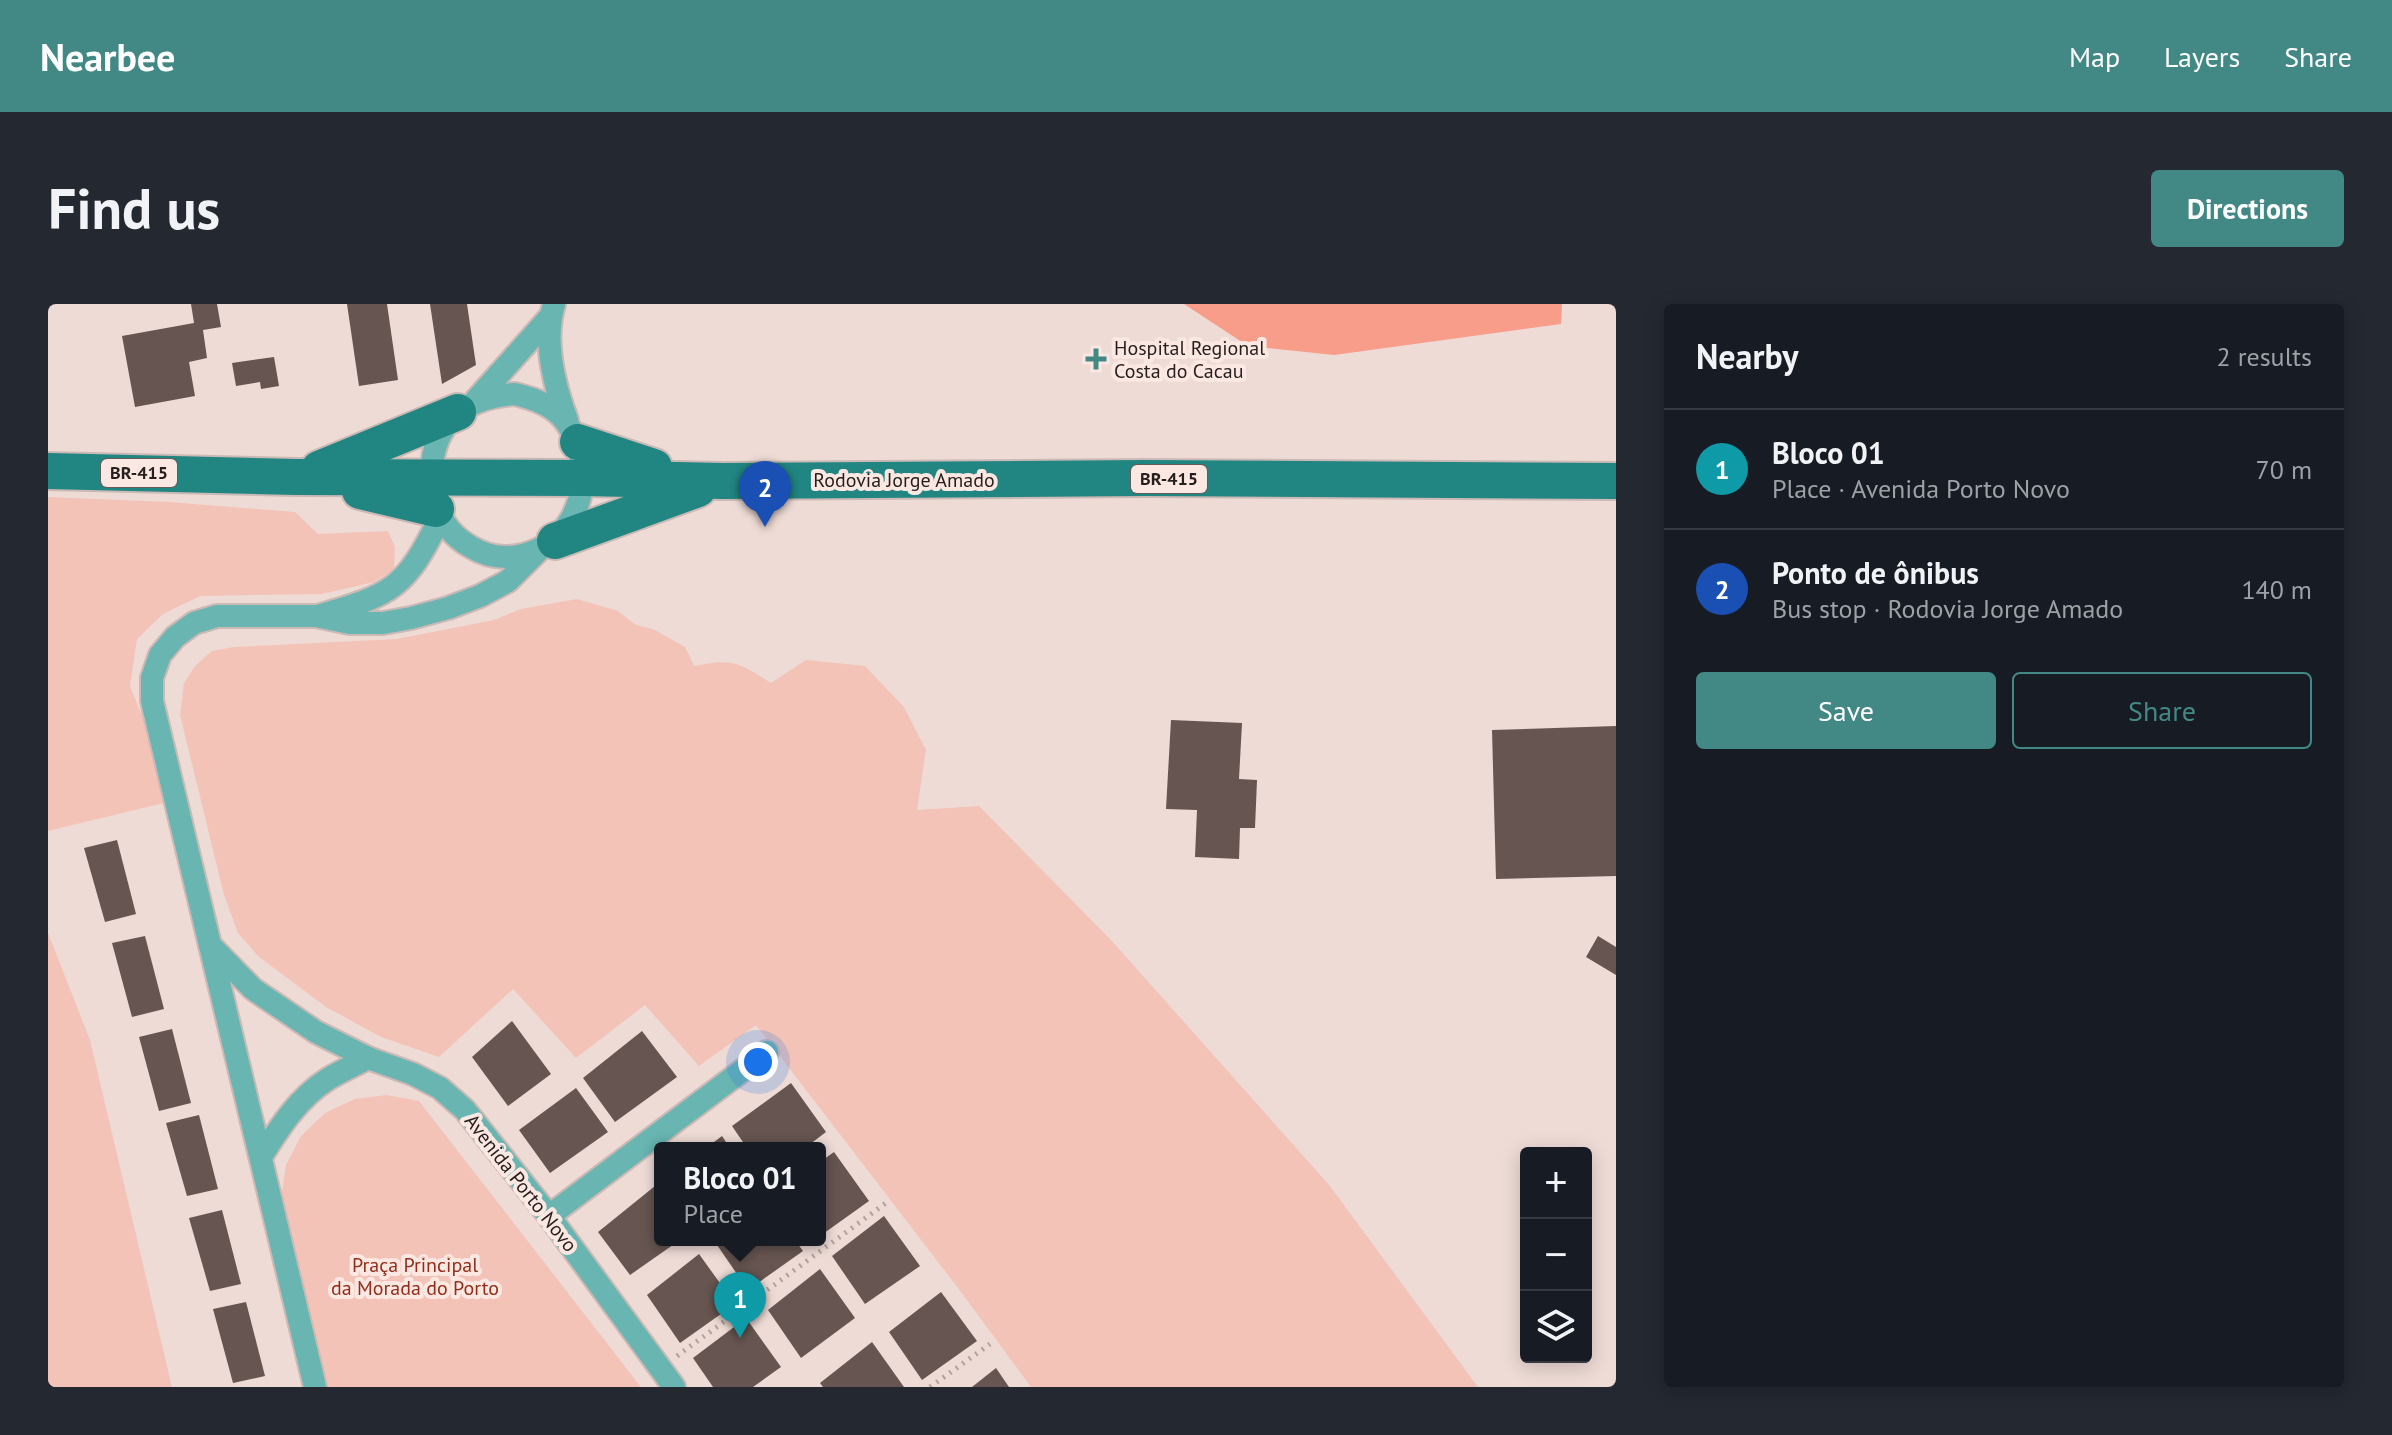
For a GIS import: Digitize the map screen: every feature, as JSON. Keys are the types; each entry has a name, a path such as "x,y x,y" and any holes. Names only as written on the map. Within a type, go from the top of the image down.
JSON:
{"main road":[{"path":"296,477 343,460 466,406"},
{"path":"573,433 648,466 723,481"},
{"name":"BR-415","path":"48,471 296,477"},
{"name":"Rodovia Jorge Amado","path":"296,477 436,501 583,478 723,481 1145,478 1616,481"},
{"path":"546,546 723,481"}],"street":[{"path":"316,616 369,601 390,590 410,572 424,550 436,501 433,453 443,430 552,311"},
{"path":"315,1387 152,701 152,678 160,655 175,637 194,623 217,616 316,616 350,623 383,623 448,608 508,581 570,523 580,501 583,478 553,369 552,311"},
{"path":"466,406 493,395 515,394 536,399 555,410 573,433"},
{"path":"436,501 458,540 482,554 511,558 546,546"},
{"name":"Avenida Porto Novo","path":"210,945 253,989 316,1032 440,1088 465,1110 549,1216 674,1387"},
{"path":"549,1216 767,1052"},
{"path":"261,1157 281,1125 300,1103 326,1080 368,1058"}],"path":[{"path":"660,1368 886,1203"},
{"path":"930,1387 990,1344"}],"green space":[{"path":"48,497 170,502 295,512 318,534 388,531 395,547 394,569 374,582 322,594 200,596 163,614 137,639 130,686 176,800 48,831"},
{"path":"577,599 618,611 636,625 653,629 685,647 694,666 727,662 751,670 771,683 806,660 865,666 904,707 926,750 917,810 979,806 1112,941 1330,1186 1478,1387 1031,1387 756,1025 699,1066 645,1005 576,1058 513,989 439,1057 381,1037 326,1007 259,957 238,933 224,895 180,715 184,683 195,666 212,651 234,647 397,639 494,620 521,609"},
{"path":"48,933 90,1040 172,1387 48,1387"},
{"name":"Praça Principal da Morada do Porto","path":"387,1095 419,1101 641,1387 327,1387 281,1198 286,1165 301,1136 325,1113 355,1099"}],"shaded area":[{"path":"1184,304 1562,304 1561,324 1334,355 1248,346"}],"building":[{"path":"191,304 217,304 221,327 203,330 207,358 189,362 195,396 135,407 122,336 194,323"},
{"path":"347,304 387,304 398,380 359,386"},
{"path":"430,304 467,304 476,365 442,384"},
{"path":"274,357 279,386 261,389 260,382 236,386 232,363"},
{"path":"1171,720 1242,723 1239,779 1257,780 1255,828 1240,828 1239,859 1195,857 1197,810 1166,809"},
{"path":"1616,726 1616,876 1496,879 1492,730"},
{"path":"117,840 136,914 105,922 84,848"},
{"path":"145,936 164,1009 132,1017 112,943"},
{"path":"1598,936 1616,947 1616,975 1586,957"},
{"path":"512,1021 551,1074 508,1106 472,1057"},
{"path":"172,1029 191,1103 159,1111 139,1037"},
{"path":"642,1031 677,1077 615,1122 583,1078"},
{"path":"791,1083 826,1132 813,1142 743,1142 732,1126"},
{"path":"576,1088 608,1132 550,1173 519,1130"},
{"path":"199,1115 218,1189 187,1196 166,1123"},
{"path":"834,1152 869,1201 826,1232 826,1158"},
{"path":"654,1187 654,1246 671,1246 630,1275 598,1232"},
{"path":"222,1210 241,1284 210,1291 189,1218"},
{"path":"884,1216 920,1266 865,1304 832,1256"},
{"path":"718,1246 799,1246 803,1251 748,1290"},
{"path":"699,1254 735,1304 680,1343 647,1295"},
{"path":"820,1269 855,1318 801,1358 768,1310"},
{"path":"941,1292 977,1341 922,1380 889,1332"},
{"path":"246,1302 265,1376 233,1383 213,1309"},
{"path":"746,1318 781,1367 753,1387 713,1387 693,1358"},
{"path":"872,1342 904,1387 823,1387 820,1383"},
{"path":"996,1368 1009,1387 972,1387"}],"place":[{"name":"Hospital Regional Costa do Cacau","path":"1096,359"},
{"name":"Ponto de ônibus","path":"765,527"},
{"name":"Bloco 01","path":"740,1338"}]}
